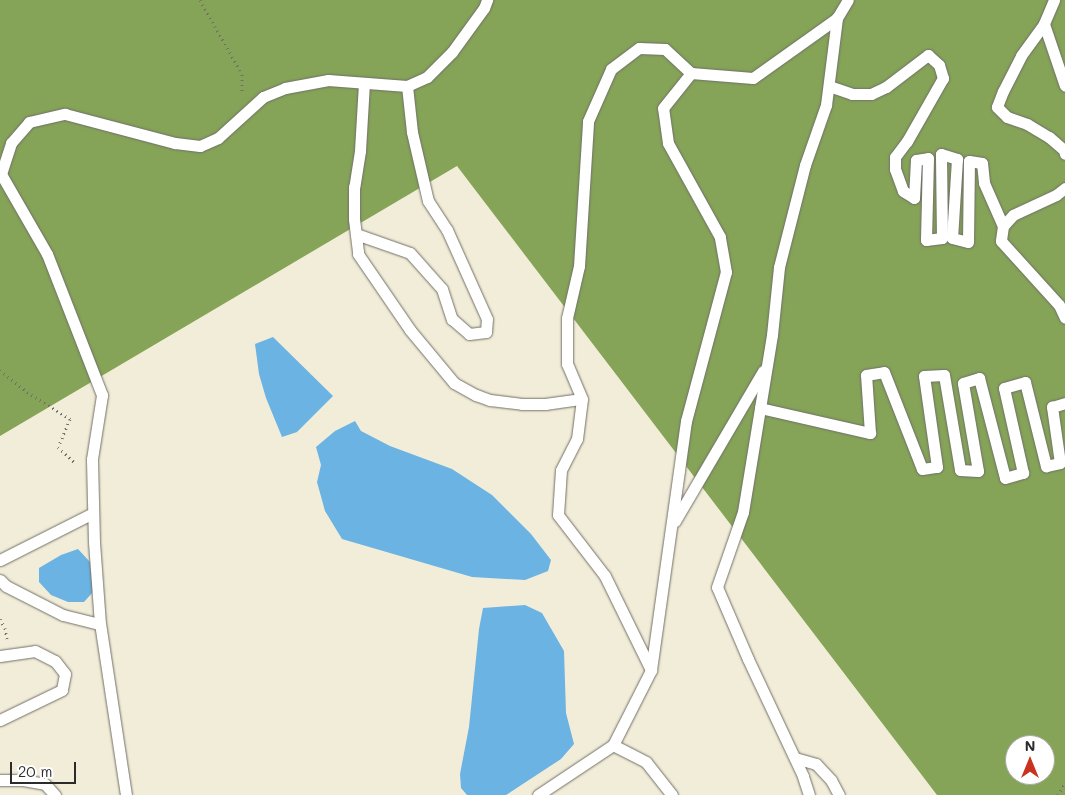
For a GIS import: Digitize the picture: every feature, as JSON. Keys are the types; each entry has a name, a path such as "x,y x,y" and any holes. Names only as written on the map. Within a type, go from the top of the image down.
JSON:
{"lane":[{"path":"126,795 100,624 93,513 92,459 102,395 47,254 1,174 11,143 29,122 65,114 176,142 200,146 218,138 263,97 284,88 328,80 407,86 428,77 452,52 484,8 487,0"},
{"path":"651,670 605,576 558,514 561,470 577,439 582,399 567,364 567,318 579,266 588,121 611,69 639,48 665,49 691,73 752,78 837,18 848,0"},
{"path":"1054,0 1044,24 1022,56 1002,91 997,107 1006,116 1027,124 1049,137 1064,150 1065,154"},
{"path":"809,795 803,776 748,659 717,587 743,512 767,364 780,266 805,165 826,105 837,18"},
{"path":"1044,24 1065,86"},
{"path":"829,86 852,94 871,94 886,87 928,54 939,65 943,78 907,141 895,157 895,169 903,191 914,198 916,160 928,158 926,240 942,238 941,154 957,159 952,238 968,242 969,161 982,163 984,183 1003,226 1001,241 1059,305 1065,318"},
{"path":"538,795 613,745 651,670 686,421 726,272 720,237 668,143 664,108 691,73"},
{"path":"364,83 360,151 354,187 358,254 410,330 454,383 490,400 545,404 582,399"},
{"path":"356,234 410,253 442,289 452,319 469,334 486,332 487,319 447,230 428,201 412,132 407,86"},
{"path":"1003,226 1013,215 1056,195 1065,188"},
{"path":"672,527 767,364"},
{"path":"760,408 870,433 866,375 884,372 922,469 937,467 924,376 944,375 960,470 978,471 963,383 979,378 1005,478 1024,473 1004,388 1025,382 1046,466 1060,463 1052,406 1065,403"},
{"path":"0,560 93,513"},
{"path":"0,580 6,586 63,615 100,624"},
{"path":"0,656 35,651 55,661 65,674 62,690 0,720"},
{"path":"613,745 646,762 672,795"},
{"path":"795,758 816,764 831,780 839,795"},
{"path":"0,780 22,780 45,784 55,795"}],"path":[{"path":"200,0 242,74 242,98 263,97"},
{"path":"0,370 26,392 70,420 58,447 77,466 92,459"},
{"path":"1058,795 1065,783"}],"green space":[{"path":"0,0 1065,0 1065,795 937,795 457,166 0,436"}],"water":[{"path":"273,337 333,396 297,432 282,437 266,398 259,374 255,344"},
{"path":"355,421 361,431 390,446 452,469 492,495 531,534 551,560 548,571 525,580 472,577 342,539 325,511 317,482 321,465 316,447 335,431"},
{"path":"78,549 90,562 93,592 84,602 68,602 51,595 39,582 39,568 61,555"},
{"path":"525,605 542,613 564,651 566,713 574,744 561,759 506,795 467,795 461,788 460,774 469,727 479,629 483,608"}]}
